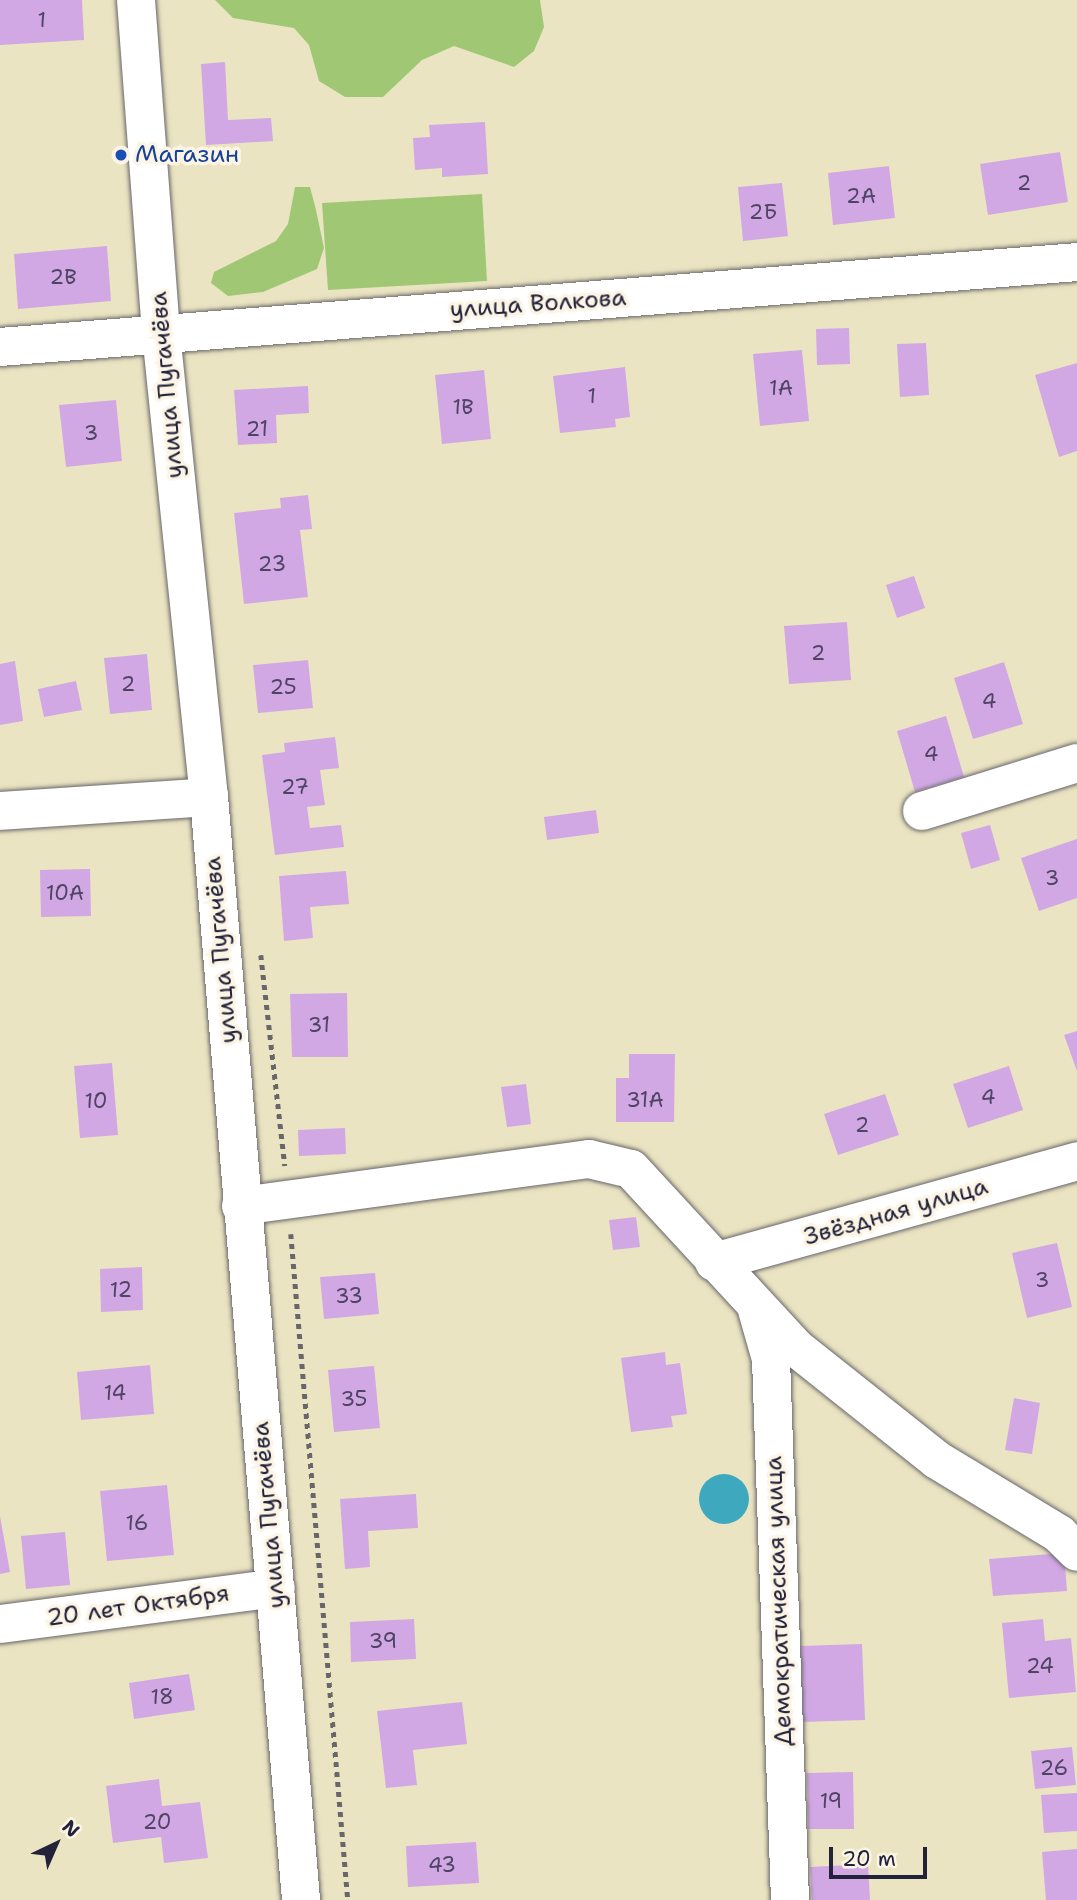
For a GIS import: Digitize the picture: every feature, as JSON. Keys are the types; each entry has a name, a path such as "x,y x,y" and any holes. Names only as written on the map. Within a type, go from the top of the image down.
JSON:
{"street":[{"name":"улица Пугачёва","path":"136,0 161,333 209,797 241,1206 301,1900"},
{"name":"улица Волкова","path":"0,347 1077,262"},
{"path":"922,811 1077,763"},
{"path":"0,811 209,797"},
{"path":"241,1206 589,1158 631,1169 795,1347 937,1460 1071,1538"},
{"name":"Звёздная улица","path":"714,1262 1077,1161"},
{"name":"Демократическая улица","path":"755,1305 771,1359 790,1900"},
{"name":"20 лет Октября","path":"0,1624 276,1588"}],"green space":[{"path":"215,0 540,0 544,27 534,51 514,67 454,46 422,60 383,97 345,97 319,81 309,45 294,28 233,18"},
{"path":"295,187 310,187 324,248 317,269 263,292 228,296 211,283 214,272 276,241 288,224"},
{"path":"482,194 487,281 328,290 322,203"}],"water":[{"path":"724,1474 742,1481 749,1499 742,1517 724,1524 706,1517 699,1499 706,1481"}],"building":[{"path":"0,0 82,0 84,40 0,45"},
{"path":"225,62 228,120 271,118 273,141 206,145 201,64"},
{"path":"485,122 488,174 442,177 442,168 415,170 413,138 430,137 429,125"},
{"path":"1060,152 1068,202 988,215 980,164"},
{"path":"889,166 895,218 833,225 828,173"},
{"path":"782,183 788,236 743,241 738,187"},
{"path":"107,246 111,301 18,309 14,254"},
{"path":"849,328 850,364 817,365 816,329"},
{"path":"926,343 929,395 900,397 897,344"},
{"path":"802,350 809,421 760,426 753,354"},
{"path":"1077,363 1077,451 1059,457 1035,375"},
{"path":"625,367 630,417 615,419 616,427 560,433 553,376"},
{"path":"484,370 491,439 442,444 435,375"},
{"path":"308,386 309,413 276,415 277,443 238,445 234,390"},
{"path":"116,400 122,461 66,467 59,405"},
{"path":"308,495 312,529 300,530 308,597 244,604 234,513 281,508 280,498"},
{"path":"914,576 925,608 897,618 886,585"},
{"path":"847,622 851,680 789,684 784,626"},
{"path":"147,654 152,710 110,714 104,658"},
{"path":"308,660 313,708 258,713 253,665"},
{"path":"15,661 23,721 0,725 0,664"},
{"path":"1004,662 1023,724 973,739 954,678"},
{"path":"76,681 82,710 44,717 38,689"},
{"path":"946,716 964,777 915,792 897,731"},
{"path":"335,737 339,768 320,770 325,805 307,807 310,828 341,825 344,847 275,855 262,755 285,752 284,743"},
{"path":"596,810 599,833 547,840 544,817"},
{"path":"990,825 1000,860 971,869 961,833"},
{"path":"1077,839 1077,898 1039,911 1021,858"},
{"path":"90,869 91,916 41,917 40,870"},
{"path":"346,871 349,904 310,907 313,938 284,941 279,876"},
{"path":"347,993 348,1057 292,1057 290,994"},
{"path":"1077,1031 1077,1071 1064,1035"},
{"path":"629,1054 675,1054 674,1122 616,1122 616,1078 629,1078"},
{"path":"112,1063 118,1135 80,1138 74,1066"},
{"path":"1009,1066 1023,1110 968,1128 953,1084"},
{"path":"526,1084 531,1124 507,1127 501,1087"},
{"path":"885,1094 899,1135 838,1155 824,1114"},
{"path":"345,1128 346,1154 299,1156 298,1130"},
{"path":"636,1217 640,1247 613,1250 609,1220"},
{"path":"1057,1243 1072,1307 1027,1318 1012,1253"},
{"path":"142,1267 143,1310 101,1312 100,1269"},
{"path":"375,1273 379,1314 324,1319 320,1277"},
{"path":"665,1352 666,1365 680,1363 687,1414 671,1416 673,1427 631,1432 621,1358"},
{"path":"150,1365 154,1414 81,1420 77,1372"},
{"path":"374,1366 380,1428 334,1432 328,1370"},
{"path":"1014,1398 1040,1403 1032,1454 1005,1450"},
{"path":"167,1485 174,1555 107,1561 100,1491"},
{"path":"416,1494 418,1528 368,1531 370,1567 345,1569 340,1499"},
{"path":"0,1516 10,1572 0,1574"},
{"path":"65,1532 70,1585 26,1589 21,1536"},
{"path":"1064,1553 1067,1591 993,1596 989,1559"},
{"path":"414,1619 416,1659 351,1662 350,1622"},
{"path":"1043,1619 1045,1641 1071,1638 1076,1692 1009,1698 1002,1623"},
{"path":"862,1644 865,1720 801,1722 799,1646"},
{"path":"189,1674 195,1710 134,1719 129,1683"},
{"path":"462,1702 467,1744 413,1750 417,1785 386,1788 377,1711"},
{"path":"1072,1747 1076,1785 1035,1789 1031,1751"},
{"path":"853,1772 854,1829 808,1829 807,1773"},
{"path":"159,1779 162,1806 200,1802 208,1858 164,1863 161,1837 113,1843 106,1786"},
{"path":"1077,1793 1077,1831 1044,1833 1041,1795"},
{"path":"476,1842 479,1883 408,1887 406,1846"},
{"path":"1077,1849 1077,1900 1046,1900 1042,1852"},
{"path":"868,1864 870,1900 812,1900 810,1867"}],"place":[{"name":"Магазин","path":"121,155"}]}
